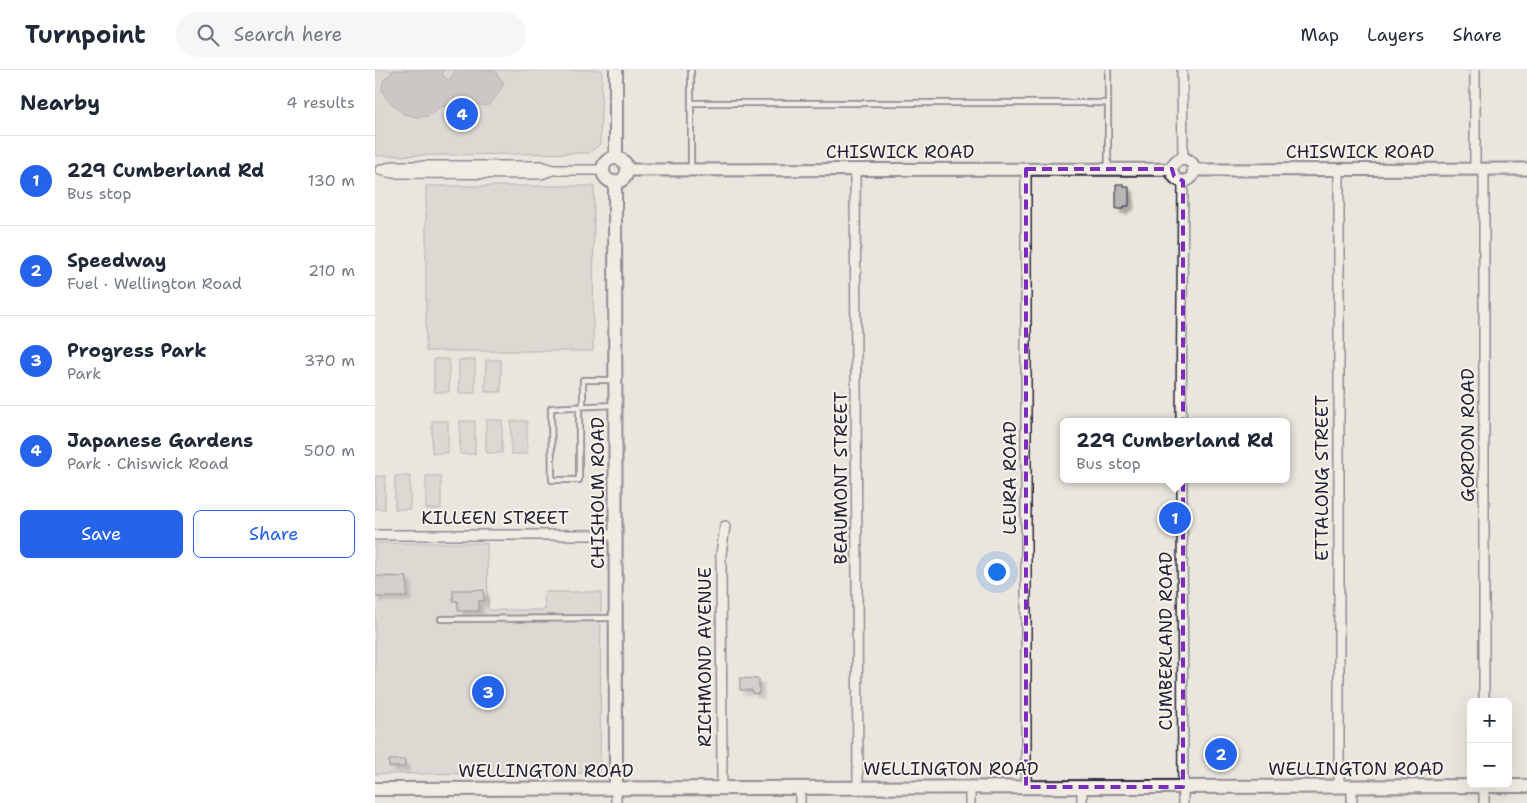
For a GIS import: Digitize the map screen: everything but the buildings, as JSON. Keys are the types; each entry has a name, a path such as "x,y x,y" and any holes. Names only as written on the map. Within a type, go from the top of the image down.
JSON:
{"main road":[{"path":"616,70 616,158"},
{"path":"616,158 625,163 627,170 625,177 615,182 608,180 603,170 606,162 616,158"},
{"name":"CHISHOLM ROAD","path":"615,182 616,788"},
{"name":"WELLINGTON ROAD","path":"375,789 722,787 1083,788 1467,785"},
{"name":"WELLINGTON ROAD","path":"1512,786 1527,786"}],"street":[{"path":"1182,70 1183,159"},
{"name":"GORDON ROAD","path":"1475,70 1479,169 1484,698"},
{"path":"1183,159 1191,164 1193,170 1192,176 1183,181 1176,179 1172,170 1176,161 1183,159"},
{"path":"377,170 394,166 541,166 553,170 603,170"},
{"name":"LEURA ROAD","path":"1026,169 1026,787"},
{"name":"ETTALONG STREET","path":"1339,169 1345,786 1352,803"},
{"name":"CHISWICK ROAD","path":"1193,170 1527,169"},
{"name":"CHISWICK ROAD","path":"627,170 1172,170"},
{"name":"BEAUMONT STREET","path":"855,170 858,787"},
{"path":"1181,418 1183,181"},
{"name":"CUMBERLAND ROAD","path":"1181,483 1183,803"},
{"name":"RICHMOND AVENUE","path":"722,787 721,554 725,526"},
{"name":"KILLEEN STREET","path":"375,535 616,535"},
{"path":"800,803 801,787"},
{"path":"970,787 970,803"},
{"name":"CHISHOLM ROAD","path":"616,788 616,803"},
{"path":"1082,803 1083,788"},
{"path":"1484,788 1484,803"}],"lane":[{"path":"691,70 691,170"},
{"path":"1108,70 1108,169"},
{"path":"691,103 1108,102"},
{"path":"615,380 583,380 581,406 579,480 552,480 551,408 581,406 615,405"},
{"path":"441,619 616,618"}],"highlighted area":[{"path":"1026,169 1172,169 1174,176 1183,181 1183,787 1026,787"}],"shaded area":[{"path":"375,70 602,70 600,144 589,153 375,156"},
{"path":"394,70 444,70 442,75 449,80 456,70 494,70 503,82 503,85 489,105 469,107 458,95 455,96 453,103 439,108 429,116 417,117 403,114 386,98 382,89 383,81"},
{"path":"426,186 594,186 593,351 426,351"},
{"path":"434,359 449,359 449,392 434,392"},
{"path":"459,360 475,360 475,393 459,393"},
{"path":"486,360 501,360 501,392 485,392"},
{"path":"486,420 502,420 502,453 486,453"},
{"path":"432,421 448,421 448,453 432,453"},
{"path":"460,421 475,421 475,454 460,454"},
{"path":"511,421 527,421 527,454 511,454"},
{"path":"375,476 385,476 385,509 375,509"},
{"path":"395,476 410,476 410,509 395,509"},
{"path":"426,476 441,476 441,509 426,509"},
{"path":"375,543 487,543 488,610 545,610 544,592 601,592 600,773 375,774"}],"place":[{"name":"Japanese Gardens","path":"462,114"},
{"name":"229 Cumberland Rd","path":"1175,518"},
{"name":"Progress Park","path":"488,692"},
{"name":"Speedway","path":"1221,754"}]}
